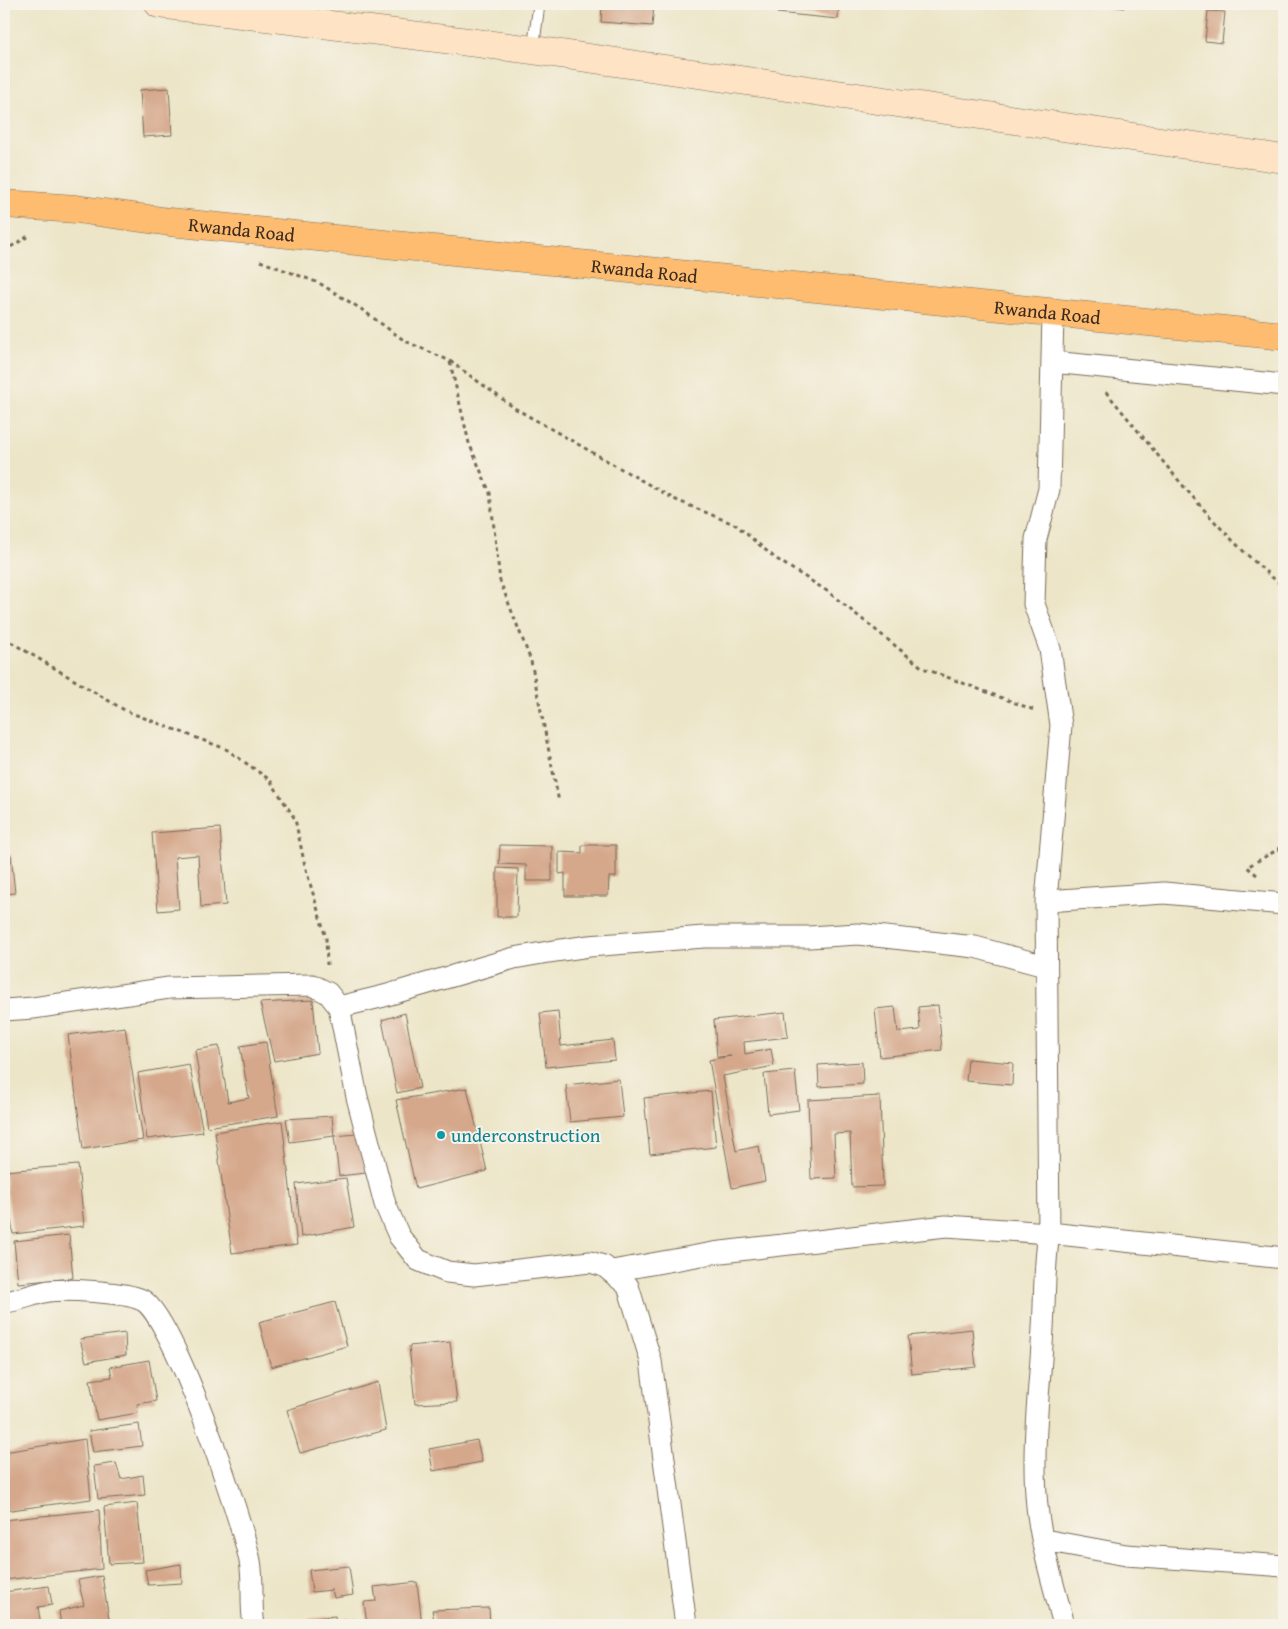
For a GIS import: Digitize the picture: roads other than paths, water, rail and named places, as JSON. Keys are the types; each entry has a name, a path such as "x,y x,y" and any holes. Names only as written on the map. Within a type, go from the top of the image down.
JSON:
{"highway":[{"name":"Rwanda Road","path":"4,204 76,209 170,222 1284,336"}],"street":[{"path":"159,4 534,50 1284,159"},
{"path":"1053,313 1049,489 1036,539 1034,604 1050,649 1060,704 1061,725 1046,901 1045,966 1049,1233 1045,1258 1044,1327 1035,1425 1038,1508 1064,1625"},
{"path":"1052,362 1284,385"},
{"path":"1046,901 1164,893 1284,904"},
{"path":"4,1010 33,1008 178,988 312,985 333,1000 384,996 514,958 589,946 704,937 809,937 858,934 975,947 1045,966"},
{"path":"333,1000 385,1204 399,1236 418,1260 447,1272 474,1275 590,1262 604,1266 612,1271 628,1286 651,1361 686,1625"},
{"path":"612,1271 712,1253 946,1226 1049,1233 1284,1258"},
{"path":"4,1302 57,1291 136,1297 150,1306 171,1342 205,1424 242,1528 250,1563 251,1605 254,1625"},
{"path":"1044,1540 1126,1555 1284,1566"}],"lane":[{"path":"534,50 539,4"}],"place":[{"name":"underconstruction","path":"441,1135"}]}
